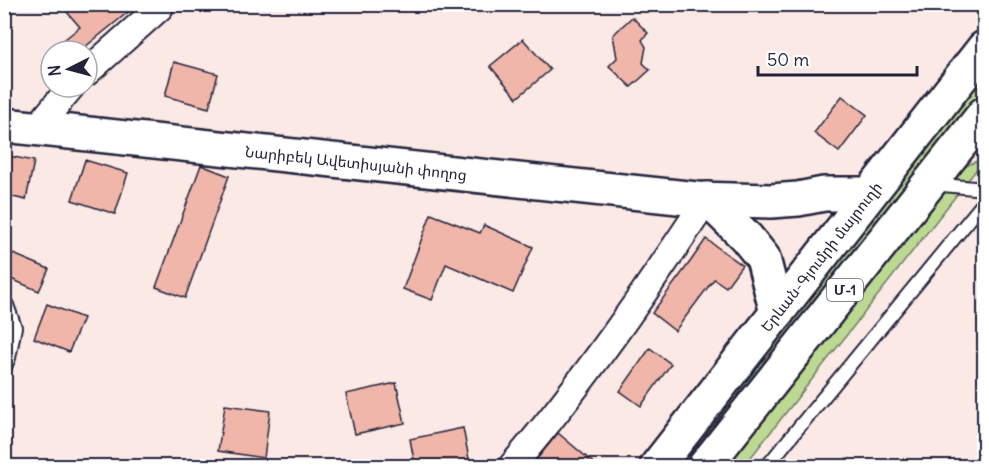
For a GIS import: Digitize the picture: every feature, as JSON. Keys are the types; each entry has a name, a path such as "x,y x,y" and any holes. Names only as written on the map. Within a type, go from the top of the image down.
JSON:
{"main road":[{"name":"Երևան-Գյումրի մայրուղի","path":"657,466 984,48"},
{"name":"Մ-1","path":"705,466 984,114"},
{"name":"Նարիբեկ Ավետիսյանի փողոց","path":"4,125 707,199 771,201 824,194 869,194"},
{"path":"707,199 746,237 763,258 777,312"}],"street":[{"path":"99,61 161,4"},
{"path":"36,129 61,99"},
{"path":"512,466 549,423 625,320 707,199"}],"lane":[{"path":"929,184 984,189"},
{"path":"767,466 984,202"},
{"path":"4,369 9,358 15,327 7,305"}],"green space":[{"path":"984,68 984,94 948,141 691,466 670,466"},
{"path":"984,160 744,466 720,466 957,171 974,162"}],"building":[{"path":"76,4 138,4 95,39 65,39 80,27 67,12"},
{"path":"632,17 648,33 642,40 646,47 643,63 650,70 631,87 609,66 617,58 613,35"},
{"path":"523,39 550,70 517,98 490,66"},
{"path":"174,62 218,74 209,108 165,96"},
{"path":"842,96 867,115 839,152 814,133"},
{"path":"4,155 34,161 26,200 4,195"},
{"path":"85,160 128,173 115,214 72,200"},
{"path":"201,165 229,176 185,298 156,287"},
{"path":"431,214 480,233 484,225 533,247 513,293 446,264 432,300 403,289"},
{"path":"706,239 742,265 726,287 714,279 675,331 652,313"},
{"path":"4,250 49,269 39,291 4,276"},
{"path":"47,304 83,318 69,352 34,338"},
{"path":"650,348 671,364 641,406 620,391"},
{"path":"396,383 405,423 355,434 346,394"},
{"path":"225,405 270,411 264,458 218,451"},
{"path":"463,428 470,464 415,466 410,439"},
{"path":"558,433 597,466 531,466"}]}
